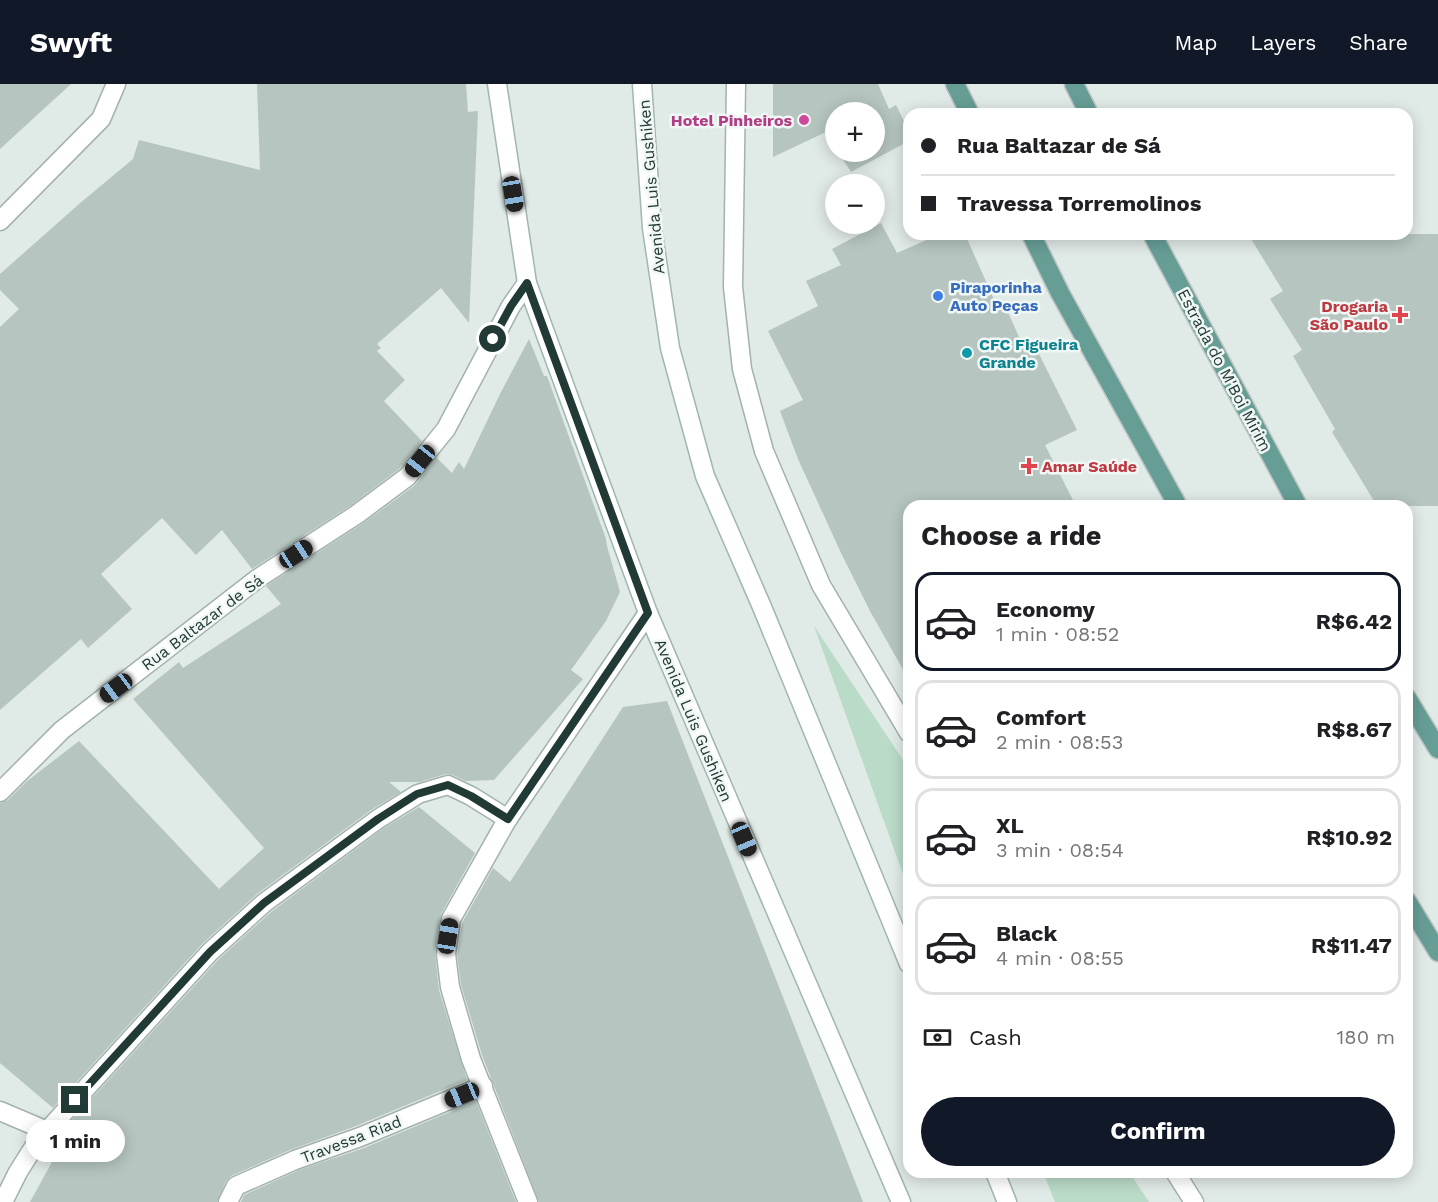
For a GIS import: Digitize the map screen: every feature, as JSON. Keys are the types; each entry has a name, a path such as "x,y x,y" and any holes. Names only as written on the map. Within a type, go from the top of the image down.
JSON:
{"main road":[{"path":"955,84 967,108"},
{"path":"1074,84 1086,108"},
{"path":"1033,240 1175,500"},
{"name":"Estrada do M'Boi Mirim","path":"1155,240 1295,500"},
{"path":"1413,708 1438,749"},
{"path":"1413,911 1438,952"}],"street":[{"path":"0,221 101,119 116,84"},
{"name":"Avenida Luis Gushiken","path":"497,84 527,283 648,613 901,1202"},
{"name":"Avenida Luis Gushiken","path":"642,84 652,228 670,348 705,477 766,617 903,949"},
{"path":"736,84 733,287 742,369 764,451 820,585 903,722"},
{"name":"Rua Baltazar de Sá","path":"0,792 62,730 257,579 356,515 406,477 446,429 511,306 527,283"},
{"path":"528,1202 471,1059 450,987 446,954 451,919 508,819 648,613"},
{"path":"3,1202 37,1142 210,952 264,903 378,819 417,794 448,785 508,819"},
{"name":"Travessa Riad","path":"228,1202 236,1186 295,1160 483,1086"},
{"path":"0,1111 48,1131"},
{"path":"997,1178 1007,1202"},
{"path":"1179,1178 1194,1202"}],"green space":[{"path":"814,626 903,760 903,874"},
{"path":"1045,1178 1133,1178 1149,1202 1055,1202"}],"building":[{"path":"0,84 71,84 0,149"},
{"path":"257,84 466,84 468,112 478,111 469,323 441,288 377,344 381,348 377,351 405,380 384,401 422,441 399,469 350,506 252,569 222,530 196,555 162,518 101,574 132,609 88,648 81,639 0,710 0,327 19,309 0,290 0,274 133,159 139,140 260,170"},
{"name":"Hotel Pinheiros","path":"773,84 878,84 889,109 896,105 903,119 903,144 885,154 885,102 825,102 825,132 773,157"},
{"name":"Hotel Pinheiros","path":"844,162 870,162 851,172"},
{"path":"885,230 897,253 926,240 968,240 996,304 1003,301 1023,346 1033,342 1077,430 1045,445 1073,500 903,500 903,669 841,553 798,459 780,411 803,400 768,331 818,306 806,281 841,265 832,249 860,234 885,234"},
{"path":"1413,234 1438,234 1438,506 1413,506 1413,500 1373,500 1332,432 1335,429 1293,356 1302,350 1270,299 1283,291 1252,240 1413,240"},
{"path":"529,339 544,376 547,376 606,539 620,592 606,621 571,670 583,679 494,780 465,781 446,774 420,782 389,782 401,792 371,810 257,894 202,944 53,1108 0,1063 0,803 8,800 26,782 79,741 219,889 264,848 133,699 179,662 183,668 281,604 266,586 362,524 414,486 437,458 452,473 459,462 464,469"},
{"path":"667,701 863,1202 539,1202 482,1055 461,985 457,954 462,923 493,868 510,882 623,707"},
{"path":"419,807 475,853 441,914 435,953 439,990 467,1080 356,1126 290,1150 231,1176 226,1181 217,1202 30,1202 73,1124 70,1122 218,960 271,912 384,828"},
{"path":"476,1101 516,1202 241,1202 244,1195 299,1170 364,1148"}],"place":[{"name":"Hotel Pinheiros","path":"804,120"},
{"name":"Piraporinha Auto Peças","path":"938,296"},
{"name":"Drogaria São Paulo","path":"1400,315"},
{"name":"CFC Figueira Grande","path":"967,353"},
{"name":"Amar Saúde","path":"1029,466"}],"route":[{"path":"75,1100 210,952 264,903 378,819 417,794 448,785 508,819 648,613 527,283 493,339"}]}
